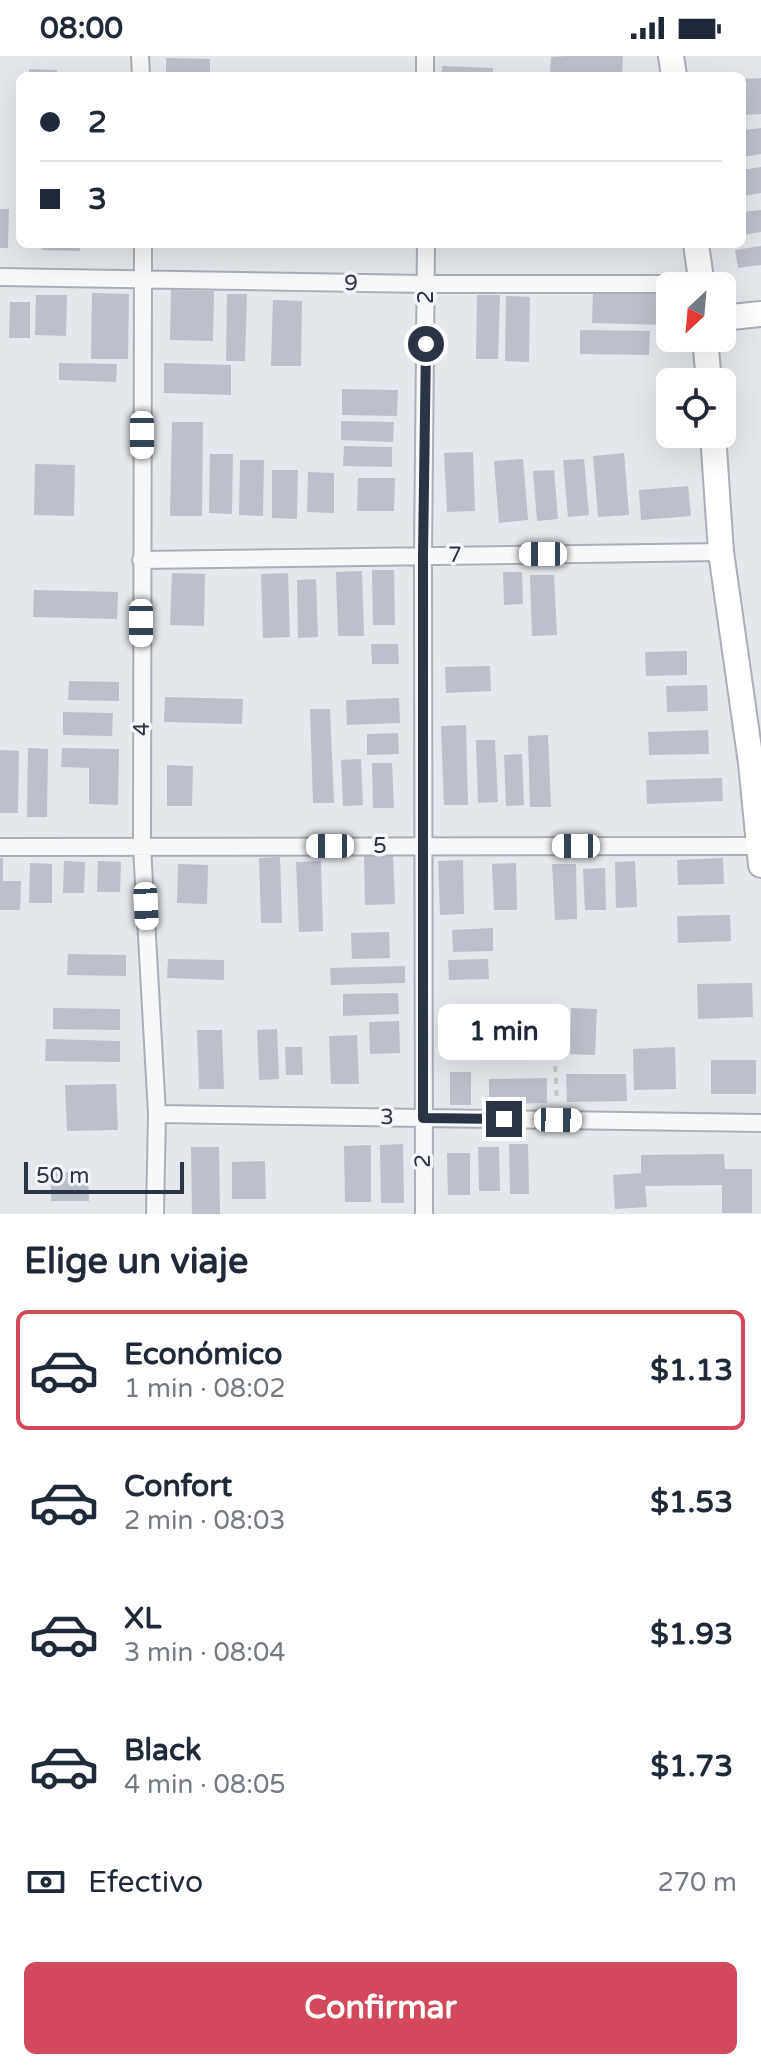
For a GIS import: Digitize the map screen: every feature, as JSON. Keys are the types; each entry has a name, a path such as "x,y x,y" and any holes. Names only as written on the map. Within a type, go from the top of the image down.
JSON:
{"main road":[{"path":"697,248 700,272"},
{"path":"736,317 761,314"},
{"path":"714,448 721,552 756,763 760,856"}],"street":[{"name":"4","path":"143,248 142,847 157,1114 155,1214"},
{"name":"2","path":"424,1214 426,248"},
{"name":"9","path":"0,277 656,285"},
{"name":"7","path":"141,560 721,552"},
{"name":"5","path":"0,847 423,845 760,856"},
{"name":"3","path":"157,1114 761,1123"}],"path":[{"path":"552,1006 558,1120"}],"building":[{"path":"623,56 622,72 550,72 551,57"},
{"path":"166,58 210,59 210,72 166,72"},
{"path":"442,66 493,68 493,72 442,72"},
{"path":"29,69 57,70 57,72 29,72"},
{"path":"761,78 761,114 746,115 746,79"},
{"path":"761,128 761,154 746,156 746,130"},
{"path":"761,167 761,193 746,195 746,169"},
{"path":"0,209 9,209 8,248 0,248"},
{"path":"761,210 761,232 746,234 746,212"},
{"path":"761,246 761,265 738,268 735,250"},
{"path":"42,248 80,248 80,251"},
{"path":"171,290 214,291 213,341 170,340"},
{"path":"593,292 656,294 656,325 592,323"},
{"path":"92,293 129,294 128,359 91,359"},
{"path":"227,294 247,294 245,361 226,361"},
{"path":"36,295 67,295 66,336 35,335"},
{"path":"477,295 500,295 498,359 476,359"},
{"path":"506,296 530,297 529,362 505,361"},
{"path":"273,300 302,301 301,366 271,366"},
{"path":"10,302 30,302 30,338 9,338"},
{"path":"580,330 650,331 649,355 580,354"},
{"path":"59,363 117,364 116,382 59,380"},
{"path":"164,363 231,365 231,395 164,393"},
{"path":"342,389 398,390 397,416 342,415"},
{"path":"341,421 394,422 393,442 341,440"},
{"path":"172,422 203,422 202,516 170,516"},
{"path":"344,446 392,447 392,467 343,466"},
{"path":"473,452 475,511 447,512 444,453"},
{"path":"624,453 629,515 598,517 593,456"},
{"path":"210,454 233,454 232,514 209,513"},
{"path":"523,459 528,520 499,523 494,461"},
{"path":"584,459 589,515 568,517 563,460"},
{"path":"240,460 264,460 263,516 239,515"},
{"path":"35,464 75,465 74,516 34,515"},
{"path":"272,470 298,470 297,519 272,518"},
{"path":"554,470 558,519 537,521 533,471"},
{"path":"308,472 334,473 334,513 307,512"},
{"path":"358,478 395,478 394,511 357,511"},
{"path":"688,486 691,516 641,520 639,490"},
{"path":"372,570 394,570 395,625 373,625"},
{"path":"362,571 364,636 338,636 336,572"},
{"path":"503,572 522,572 523,604 504,605"},
{"path":"172,573 205,574 204,626 170,625"},
{"path":"288,573 290,637 263,638 261,574"},
{"path":"530,575 554,575 557,635 532,636"},
{"path":"316,579 318,637 298,638 297,580"},
{"path":"34,590 118,592 117,619 33,617"},
{"path":"371,644 398,644 399,664 372,664"},
{"path":"687,651 687,675 646,676 645,652"},
{"path":"490,666 491,691 446,693 445,667"},
{"path":"69,681 119,682 119,701 68,700"},
{"path":"707,685 708,711 667,712 666,686"},
{"path":"165,697 243,699 242,724 164,722"},
{"path":"399,698 400,723 347,725 346,700"},
{"path":"310,709 330,709 334,803 313,803"},
{"path":"63,712 113,713 112,736 63,735"},
{"path":"466,725 468,805 444,805 441,726"},
{"path":"708,730 709,754 649,755 648,732"},
{"path":"398,733 399,754 367,755 367,734"},
{"path":"548,735 551,807 530,807 528,736"},
{"path":"476,740 495,740 498,802 478,803"},
{"path":"28,748 48,749 47,817 27,817"},
{"path":"62,748 119,749 118,805 89,804 89,768 61,767"},
{"path":"0,750 19,751 18,813 0,813"},
{"path":"522,754 524,805 506,806 504,755"},
{"path":"361,759 363,805 343,806 341,760"},
{"path":"372,763 392,763 394,808 373,808"},
{"path":"167,765 193,766 192,806 167,806"},
{"path":"722,778 723,801 647,804 646,780"},
{"path":"393,852 395,904 365,905 364,853"},
{"path":"280,857 282,923 261,923 259,858"},
{"path":"0,858 3,858 3,881 21,881 20,910 0,910"},
{"path":"723,858 724,884 678,885 677,860"},
{"path":"463,860 464,914 440,915 438,861"},
{"path":"64,861 85,862 84,893 63,893"},
{"path":"98,861 121,862 120,892 97,892"},
{"path":"321,861 323,931 299,932 296,862"},
{"path":"635,861 637,907 616,908 615,862"},
{"path":"30,863 52,864 52,903 29,903"},
{"path":"516,863 517,910 494,910 492,864"},
{"path":"178,864 208,865 207,904 177,903"},
{"path":"552,864 576,864 577,919 555,920"},
{"path":"605,868 606,910 585,910 583,869"},
{"path":"730,915 731,941 678,943 677,916"},
{"path":"493,928 493,951 453,952 452,930"},
{"path":"389,932 390,958 352,959 351,933"},
{"path":"68,954 126,955 126,976 67,975"},
{"path":"168,959 224,960 224,980 167,978"},
{"path":"488,959 489,979 449,980 448,960"},
{"path":"405,966 405,983 331,985 330,968"},
{"path":"752,983 753,1017 698,1019 697,984"},
{"path":"398,993 399,1014 343,1016 343,994"},
{"path":"53,1008 120,1009 120,1030 53,1029"},
{"path":"571,1008 597,1009 595,1055 570,1054"},
{"path":"535,1010 537,1055 507,1057 504,1012"},
{"path":"452,1015 481,1015 481,1057 452,1057"},
{"path":"399,1021 400,1053 370,1054 369,1022"},
{"path":"277,1029 279,1079 259,1080 257,1030"},
{"path":"197,1030 222,1030 224,1089 199,1089"},
{"path":"357,1035 359,1084 331,1084 329,1036"},
{"path":"46,1039 120,1041 120,1062 45,1061"},
{"path":"285,1047 302,1047 303,1075 286,1075"},
{"path":"675,1047 676,1089 634,1090 633,1049"},
{"path":"711,1060 756,1060 756,1094 711,1094"},
{"path":"450,1072 471,1072 471,1105 450,1105"},
{"path":"566,1074 626,1074 627,1101 567,1102"},
{"path":"547,1078 547,1103 489,1104 489,1079"},
{"path":"116,1084 118,1130 67,1131 65,1085"},
{"path":"403,1144 404,1203 381,1203 380,1145"},
{"path":"509,1144 528,1144 529,1194 510,1194"},
{"path":"371,1145 371,1202 345,1202 344,1146"},
{"path":"191,1147 219,1147 220,1214 192,1214"},
{"path":"478,1147 499,1147 500,1191 479,1191"},
{"path":"447,1153 470,1153 470,1195 448,1195"},
{"path":"724,1154 725,1169 752,1169 752,1213 722,1213 722,1185 645,1186 647,1207 615,1209 613,1175 641,1173 641,1155"},
{"path":"265,1161 266,1199 232,1199 232,1162"},
{"path":"51,1172 88,1172 89,1201 51,1201"}],"route":[{"path":"426,344 423,1118 504,1119"}]}
